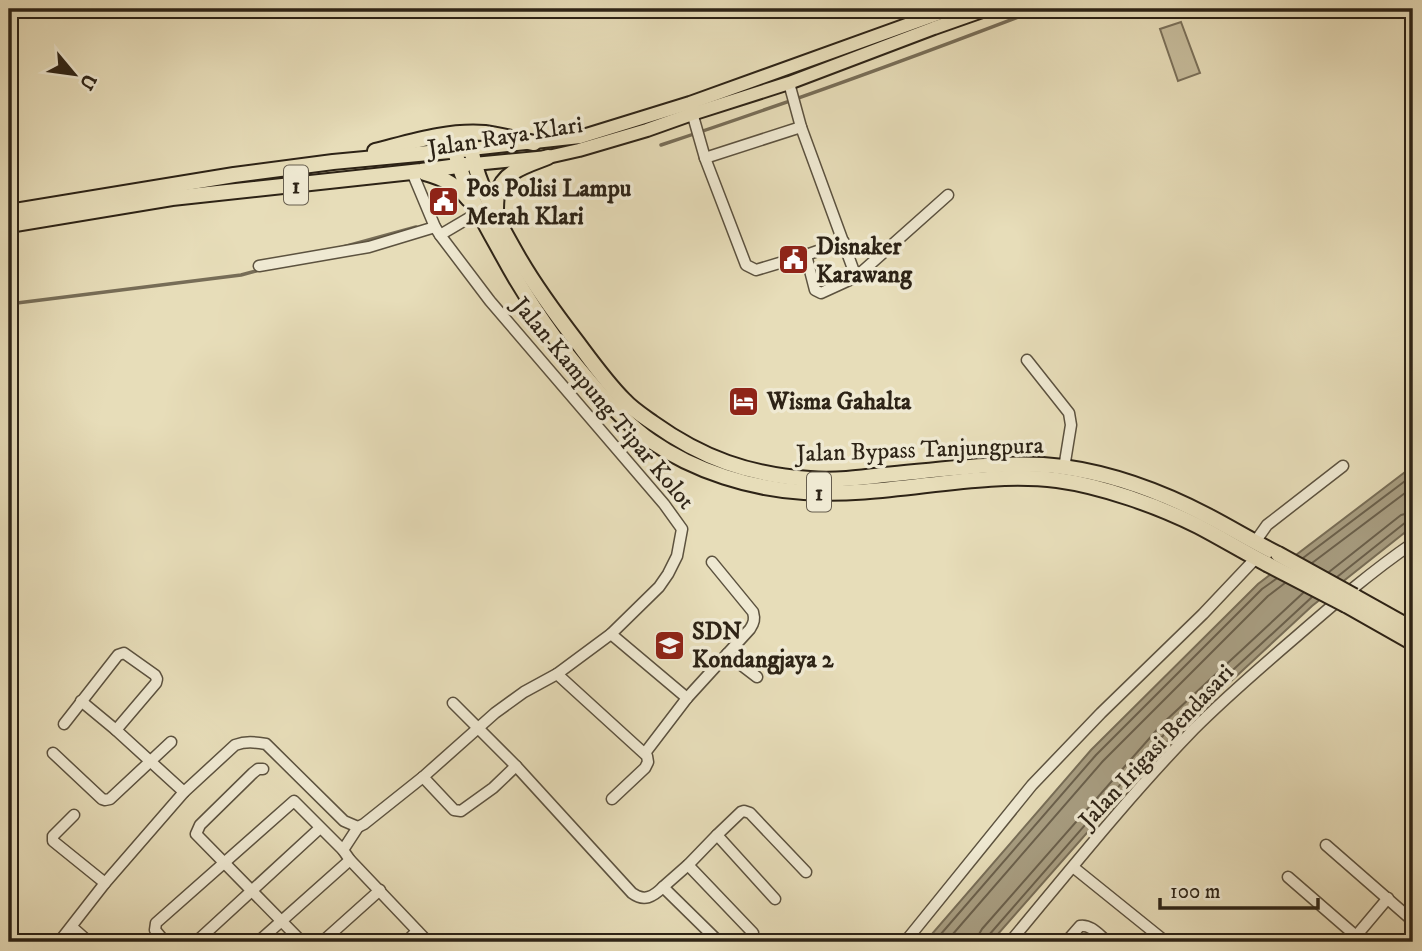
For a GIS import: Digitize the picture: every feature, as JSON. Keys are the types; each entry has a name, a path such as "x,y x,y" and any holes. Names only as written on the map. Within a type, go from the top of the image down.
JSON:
{"highway":[{"path":"333,162 429,137 457,134 486,134 534,143"},
{"name":"Jalan Raya Klari","path":"9,212 161,186 333,162 454,151 472,156"},
{"name":"Jalan Bypass Tanjungpura","path":"454,151 479,212 518,285 558,344 604,400 623,418 650,441 678,457 708,471 766,487 804,492 851,492 1008,477 1058,481 1089,487 1146,503 1413,629"},
{"name":"Jalan Raya Klari","path":"9,225 172,198 458,166 472,156"},
{"name":"Jalan Bypass Tanjungpura","path":"472,156 496,217 534,284 624,401 663,430 714,458 752,471 812,480 1014,465 1093,472 1158,492 1206,515 1255,542 1267,559"},
{"path":"496,217 497,195 503,180 515,170 548,157"},
{"path":"416,172 445,179 461,190 479,212"},
{"name":"Jalan Bypass Tanjungpura","path":"1350,601 1413,643"}],"main road":[{"name":"Jalan Raya Klari","path":"472,156 548,157 647,130 691,109 951,9"},
{"name":"Jalan Raya Klari","path":"472,156 580,136 691,109 792,93 933,28 988,9"}],"street":[{"path":"792,93 801,127 856,277"},
{"path":"691,109 705,158 746,265 756,270 844,242"},
{"path":"705,158 801,127"},
{"name":"Jalan Kampung Tipar Kolot","path":"358,827 424,778 495,713 524,692 557,674 611,634 659,587 668,574 677,556 682,529 664,504 490,300 437,231 416,172"},
{"path":"806,256 815,290 821,293 856,277 948,195"},
{"path":"259,267 369,247 437,231 479,212"},
{"path":"1027,360 1069,413 1071,425 1064,468"},
{"path":"1255,542 1268,525 1343,466"},
{"name":"Jalan Irigasi Bendasari","path":"1010,942 1157,769 1218,706 1368,575 1413,542"},
{"path":"905,942 1032,785 1101,713 1203,614 1267,559"},
{"path":"645,753 687,698 754,623 753,612 712,562"},
{"path":"611,634 687,698"},
{"path":"64,724 118,655 124,653 157,679 116,730"},
{"path":"727,654 757,677"},
{"path":"557,674 645,753 648,762 645,768 612,799"},
{"path":"81,701 184,792"},
{"path":"453,703 516,766 638,897 656,894 741,813 750,813 806,872"},
{"path":"53,753 105,800 110,799 171,742"},
{"path":"59,942 105,883 184,792 235,745 243,742 266,744 344,821 358,827 343,850"},
{"path":"424,778 454,810 461,811 493,788 516,766"},
{"path":"263,769 253,773 197,828 196,834 302,942"},
{"path":"165,942 155,930 156,923 294,801 428,942"},
{"path":"74,815 53,836 52,841 105,883"},
{"path":"196,942 320,828"},
{"path":"717,835 775,899"},
{"path":"1326,845 1413,921"},
{"path":"257,942 350,860"},
{"path":"688,865 754,933"},
{"path":"1073,867 1166,942"},
{"path":"1288,877 1359,939 1388,898"},
{"path":"663,887 719,942"},
{"path":"322,942 380,890"},
{"path":"1066,942 1084,925 1108,942"},
{"path":"72,927 89,942"},
{"path":"406,942 417,931"},
{"path":"647,942 653,942"}],"shaded area":[{"path":"1181,22 1200,73 1178,81 1160,29"}],"water":[{"path":"1413,466 1413,526 1312,606 1173,735 991,942 925,942 1091,750 1258,584"}],"waterway":[{"path":"661,145 851,79 1039,9"},
{"path":"343,247 416,227"},
{"path":"9,304 256,271"}],"place":[{"name":"Pos Polisi Lampu Merah Klari","path":"443,202"},
{"name":"Disnaker Karawang","path":"793,260"},
{"name":"Wisma Gahalta","path":"744,401"},
{"name":"SDN Kondangjaya 2","path":"669,645"}]}
